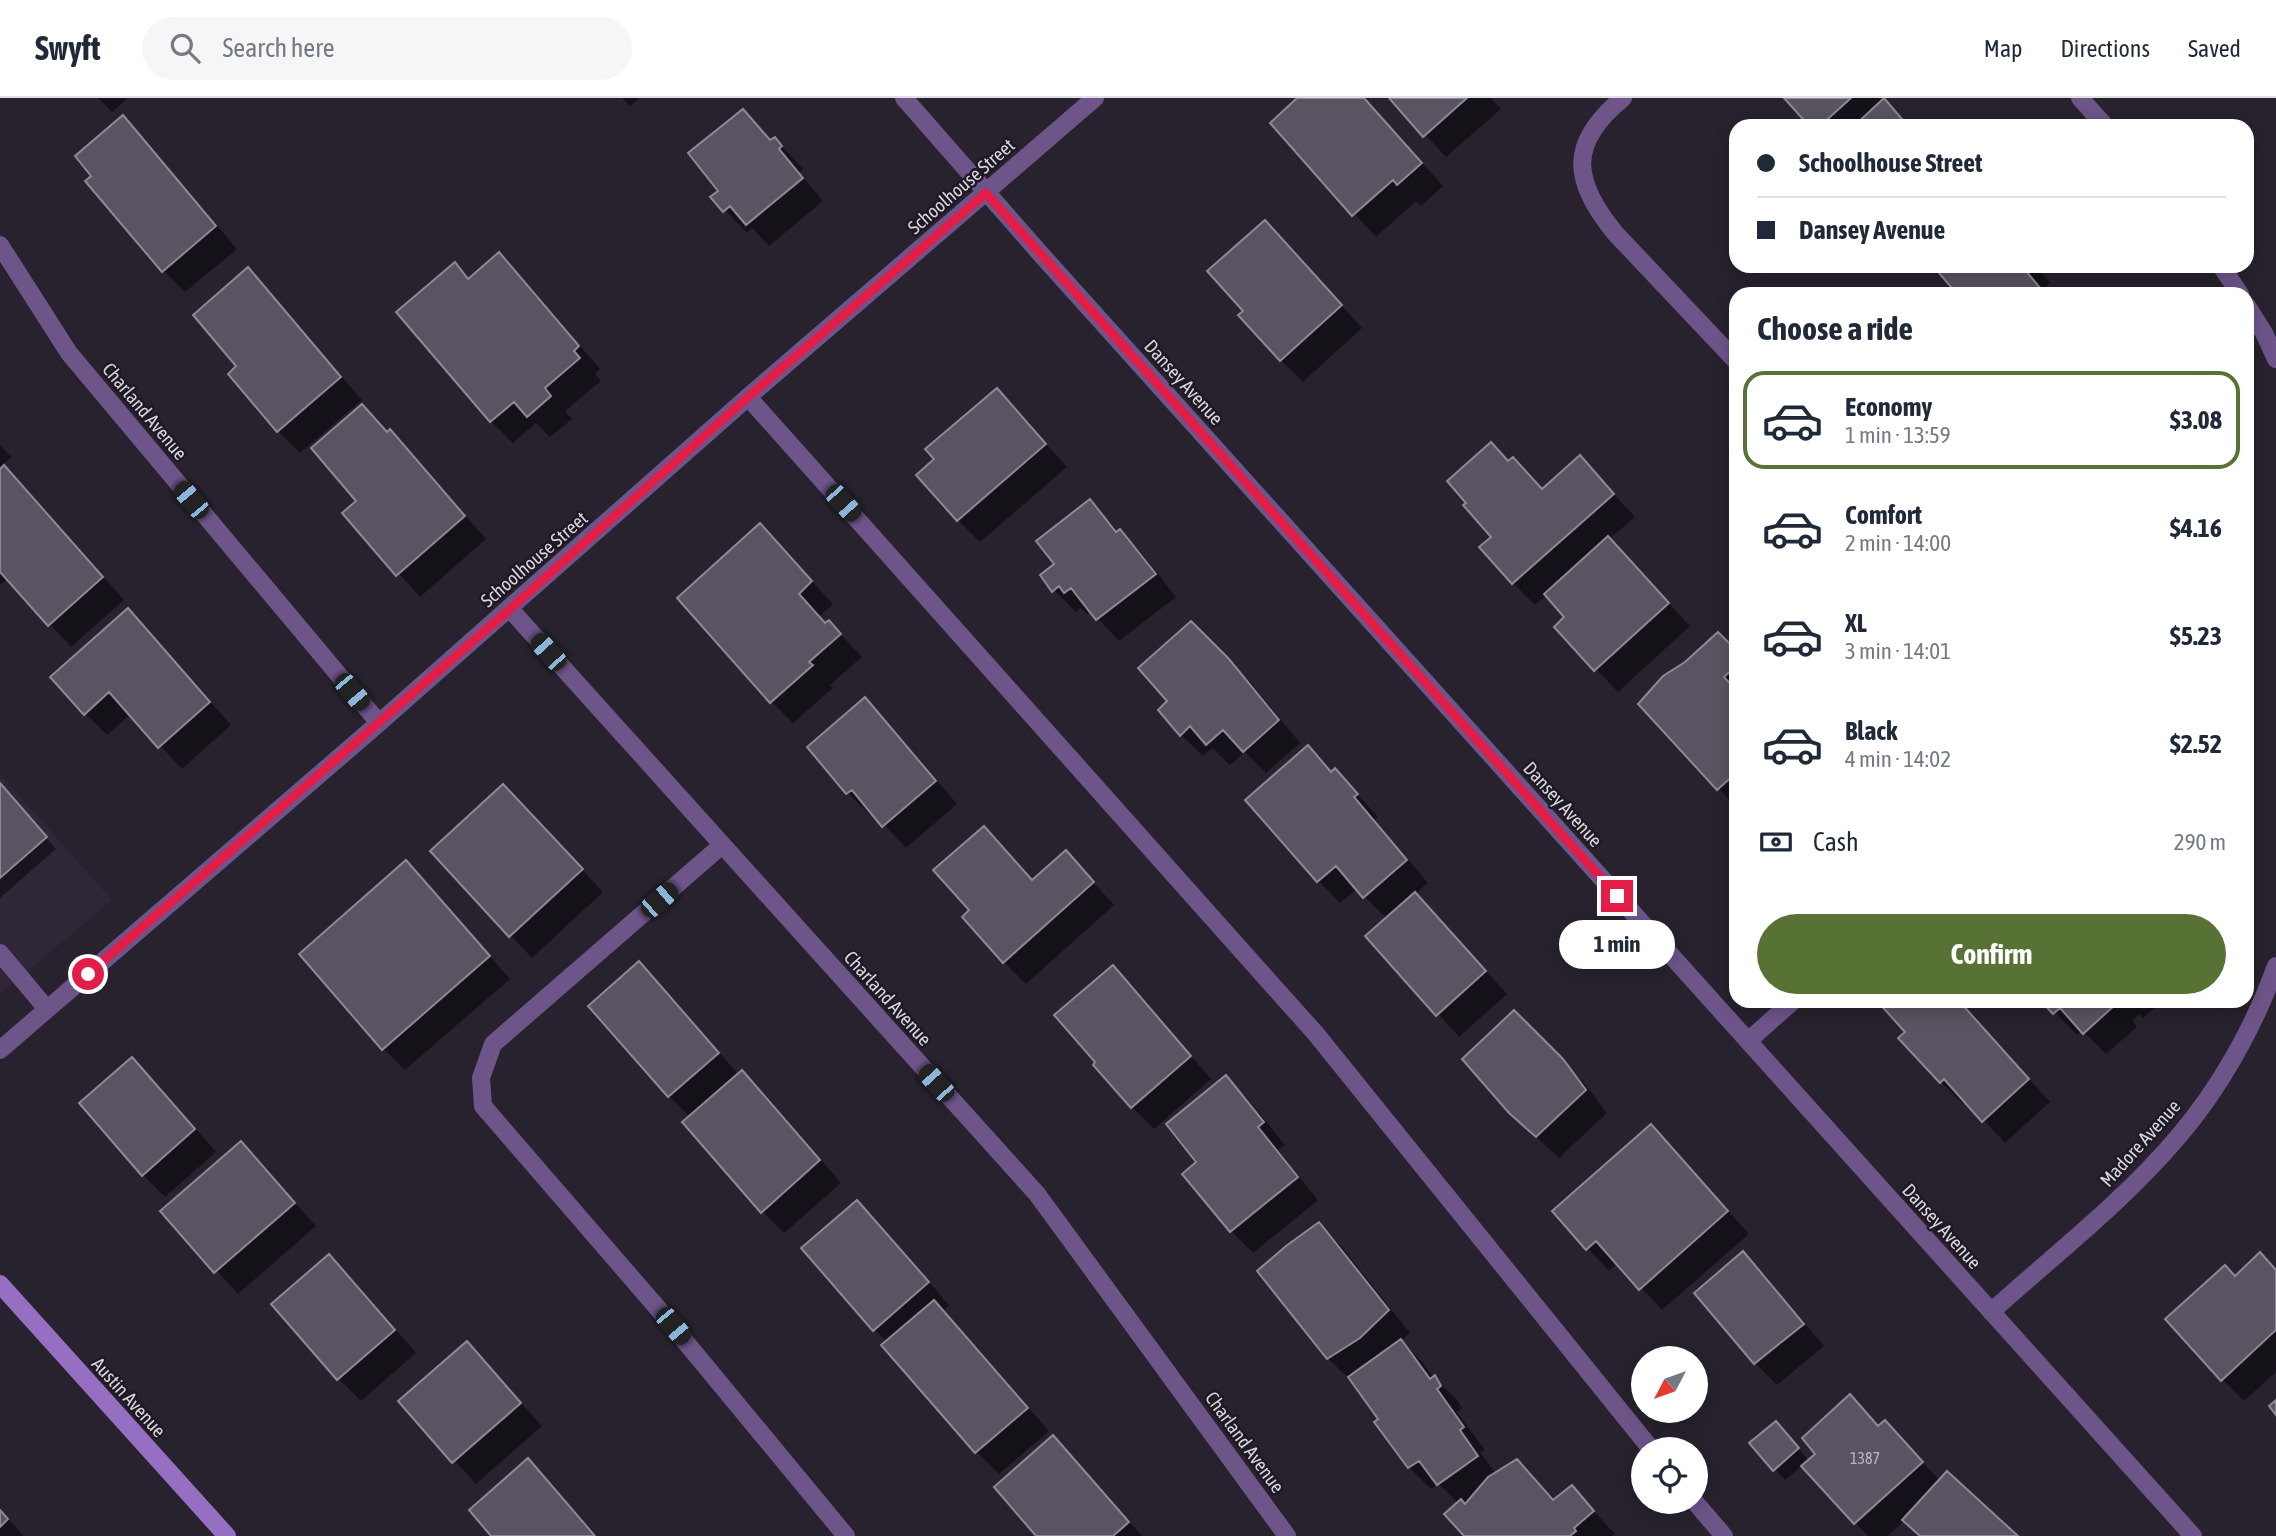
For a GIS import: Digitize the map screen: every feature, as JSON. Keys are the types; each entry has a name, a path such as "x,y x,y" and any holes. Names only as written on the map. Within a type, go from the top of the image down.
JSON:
{"main road":[{"name":"Austin Avenue","path":"0,1284 227,1536"}],"street":[{"name":"Dansey Avenue","path":"904,98 986,193 2193,1536"},
{"name":"Schoolhouse Street","path":"0,1049 379,723 748,397 1095,98"},
{"path":"1623,98 1592,130 1582,152 1584,183 1598,212 1615,233 1729,355"},
{"path":"2080,98 2099,119"},
{"name":"Charland Avenue","path":"0,245 69,353 379,723"},
{"path":"2254,317 2276,359"},
{"path":"748,397 1316,1034 1641,1437"},
{"name":"Charland Avenue","path":"510,609 1037,1194 1287,1536"},
{"path":"721,846 493,1044 481,1078 483,1105 846,1536"},
{"path":"0,953 47,1009"},
{"name":"Madore Avenue","path":"1991,1312 2104,1213 2142,1177 2179,1136 2234,1055 2254,1018 2276,966"},
{"path":"1748,1041 1786,1008"},
{"path":"1705,1514 1724,1536"}],"shaded area":[{"path":"0,774 112,900 0,994"}],"building":[{"path":"1297,98 1364,98 1422,163 1397,185 1393,180 1352,216 1270,123"},
{"path":"1389,98 1467,98 1423,137"},
{"path":"1784,98 1851,98 1828,119 1803,119"},
{"path":"1884,98 1902,119 1862,119"},
{"path":"743,109 770,140 775,137 782,146 779,149 803,178 746,225 730,206 723,212 710,197 718,191 688,153"},
{"path":"123,115 216,226 162,272 85,181 91,176 75,156"},
{"path":"1265,220 1342,305 1280,361 1238,315 1243,311 1207,271"},
{"path":"499,252 579,346 574,351 580,358 545,388 551,396 527,417 514,402 490,422 396,312 455,262 468,279"},
{"path":"248,267 341,377 277,432 228,374 236,366 193,315"},
{"path":"1939,273 2028,273 2039,287 1951,287"},
{"path":"997,388 1046,444 957,521 916,475 934,459 925,449"},
{"path":"362,404 387,432 390,429 465,516 396,576 342,513 356,501 311,448"},
{"path":"1491,442 1508,461 1513,457 1542,489 1580,455 1614,494 1512,584 1479,547 1491,537 1463,505 1466,503 1447,481"},
{"path":"4,465 103,577 48,626 0,572 0,469"},
{"path":"1090,499 1116,532 1120,529 1156,574 1096,620 1071,588 1064,593 1059,586 1052,592 1040,575 1054,564 1036,541"},
{"path":"760,523 812,581 799,594 825,623 829,620 841,634 809,662 813,665 770,703 677,598"},
{"path":"1608,536 1669,603 1594,671 1554,627 1564,617 1544,594"},
{"path":"128,608 210,702 158,748 109,692 84,715 50,677"},
{"path":"1191,621 1229,659 1279,720 1243,752 1223,730 1206,745 1190,726 1180,736 1158,710 1167,701 1138,668"},
{"path":"1718,632 1729,643 1729,672 1724,677 1729,682 1729,779 1717,790 1638,704 1663,676 1685,662"},
{"path":"865,697 936,781 882,827 852,790 846,794 807,747"},
{"path":"1308,745 1331,772 1335,768 1358,794 1354,797 1407,860 1363,898 1336,866 1317,882 1245,800"},
{"path":"0,783 47,837 0,878"},
{"path":"503,784 583,869 509,937 430,851"},
{"path":"984,826 1032,880 1066,850 1094,882 1003,963 962,917 969,910 933,870"},
{"path":"406,860 490,956 382,1050 299,954"},
{"path":"1415,892 1486,971 1436,1016 1365,936"},
{"path":"639,961 719,1053 668,1097 588,1006"},
{"path":"1113,965 1191,1056 1131,1108 1054,1015"},
{"path":"1883,1008 1965,1008 2029,1079 1982,1122 1944,1079 1940,1083 1898,1038 1905,1032"},
{"path":"2047,1008 2060,1008 2053,1014"},
{"path":"2060,1008 2112,1008 2083,1034"},
{"path":"1514,1010 1563,1059 1586,1090 1536,1137 1509,1113 1462,1059"},
{"path":"132,1057 195,1129 142,1176 79,1103"},
{"path":"742,1070 820,1160 761,1213 682,1122"},
{"path":"1226,1075 1264,1122 1258,1127 1298,1177 1230,1232 1182,1174 1196,1162 1166,1124"},
{"path":"1651,1124 1728,1211 1639,1290 1596,1241 1586,1250 1552,1211"},
{"path":"241,1141 295,1203 214,1273 160,1211"},
{"path":"857,1200 929,1282 873,1331 801,1248"},
{"path":"1319,1222 1389,1310 1360,1338 1327,1359 1257,1271"},
{"path":"1743,1251 1804,1324 1754,1364 1694,1293"},
{"path":"2260,1252 2276,1270 2276,1330 2221,1381 2165,1319 2225,1265 2235,1276"},
{"path":"329,1254 395,1330 337,1380 271,1304"},
{"path":"934,1300 1028,1408 975,1453 881,1345"},
{"path":"1401,1339 1430,1379 1435,1375 1441,1386 1437,1389 1464,1427 1460,1430 1478,1456 1437,1485 1419,1461 1408,1468 1374,1422 1378,1419 1348,1377"},
{"path":"467,1341 521,1403 452,1463 398,1401"},
{"path":"1850,1394 1878,1426 1885,1420 1923,1462 1854,1524 1801,1466 1815,1454 1802,1438"},
{"path":"2276,1400 2276,1415 2269,1406"},
{"path":"1776,1421 1799,1448 1773,1471 1749,1443"},
{"path":"1053,1435 1129,1522 1113,1536 1036,1536 994,1487"},
{"path":"528,1458 595,1536 491,1536 469,1510"},
{"path":"1517,1459 1553,1500 1572,1485 1594,1511 1574,1528 1576,1531 1570,1536 1464,1536 1444,1514 1461,1499 1465,1504 1488,1477"},
{"path":"1947,1471 2018,1536 1920,1536 1902,1520"},
{"path":"0,1510 8,1519 0,1527"}],"route":[{"path":"88,974 510,609 748,397 986,193 1617,896"}]}
